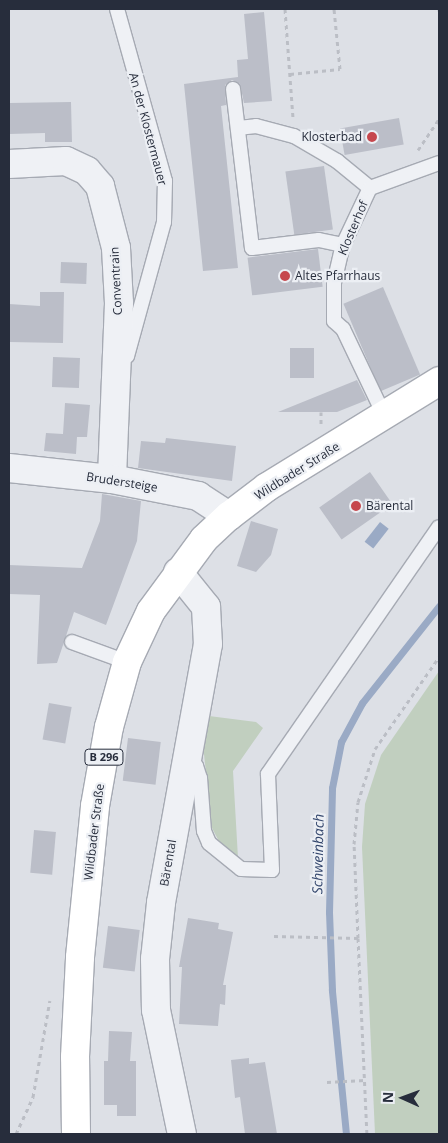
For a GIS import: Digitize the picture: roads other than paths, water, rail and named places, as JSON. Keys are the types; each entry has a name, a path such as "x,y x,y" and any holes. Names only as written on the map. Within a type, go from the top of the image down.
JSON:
{"main road":[{"name":"Wildbader Straße","path":"76,1134 75,1057 80,956 95,806 109,727 128,662 151,611 178,572 204,540 229,516 267,487 385,418 439,382"}],"street":[{"name":"Conventrain","path":"9,164 66,161 87,171 100,186 116,248 118,358 112,479"},
{"name":"Brudersteige","path":"9,468 112,479 198,496 229,516"},
{"name":"Bärental","path":"178,572 206,607 208,644 186,760 155,959 156,1010 182,1134"}],"lane":[{"name":"An der Klostermauer","path":"117,9 165,181 164,222 152,271 128,356 118,358"},
{"path":"233,89 252,248 319,240 343,246"},
{"path":"238,128 256,126 294,136 337,161 370,188"},
{"name":"Klosterhof","path":"385,418 343,329 334,321 334,283 343,246 370,188 439,163"},
{"path":"186,760 196,766 200,778 204,831 209,844 241,869 272,870 268,774 439,527"},
{"path":"72,642 128,662"}],"water":[{"path":"380,522 389,529 373,548 365,542"}],"waterway":[{"name":"Schweinbach","path":"346,1134 332,990 329,912 332,788 341,742 362,703 439,606"}],"place":[{"name":"Klosterbad","path":"372,137"},
{"name":"Altes Pfarrhaus","path":"285,276"},
{"name":"Bärental","path":"356,506"}]}
